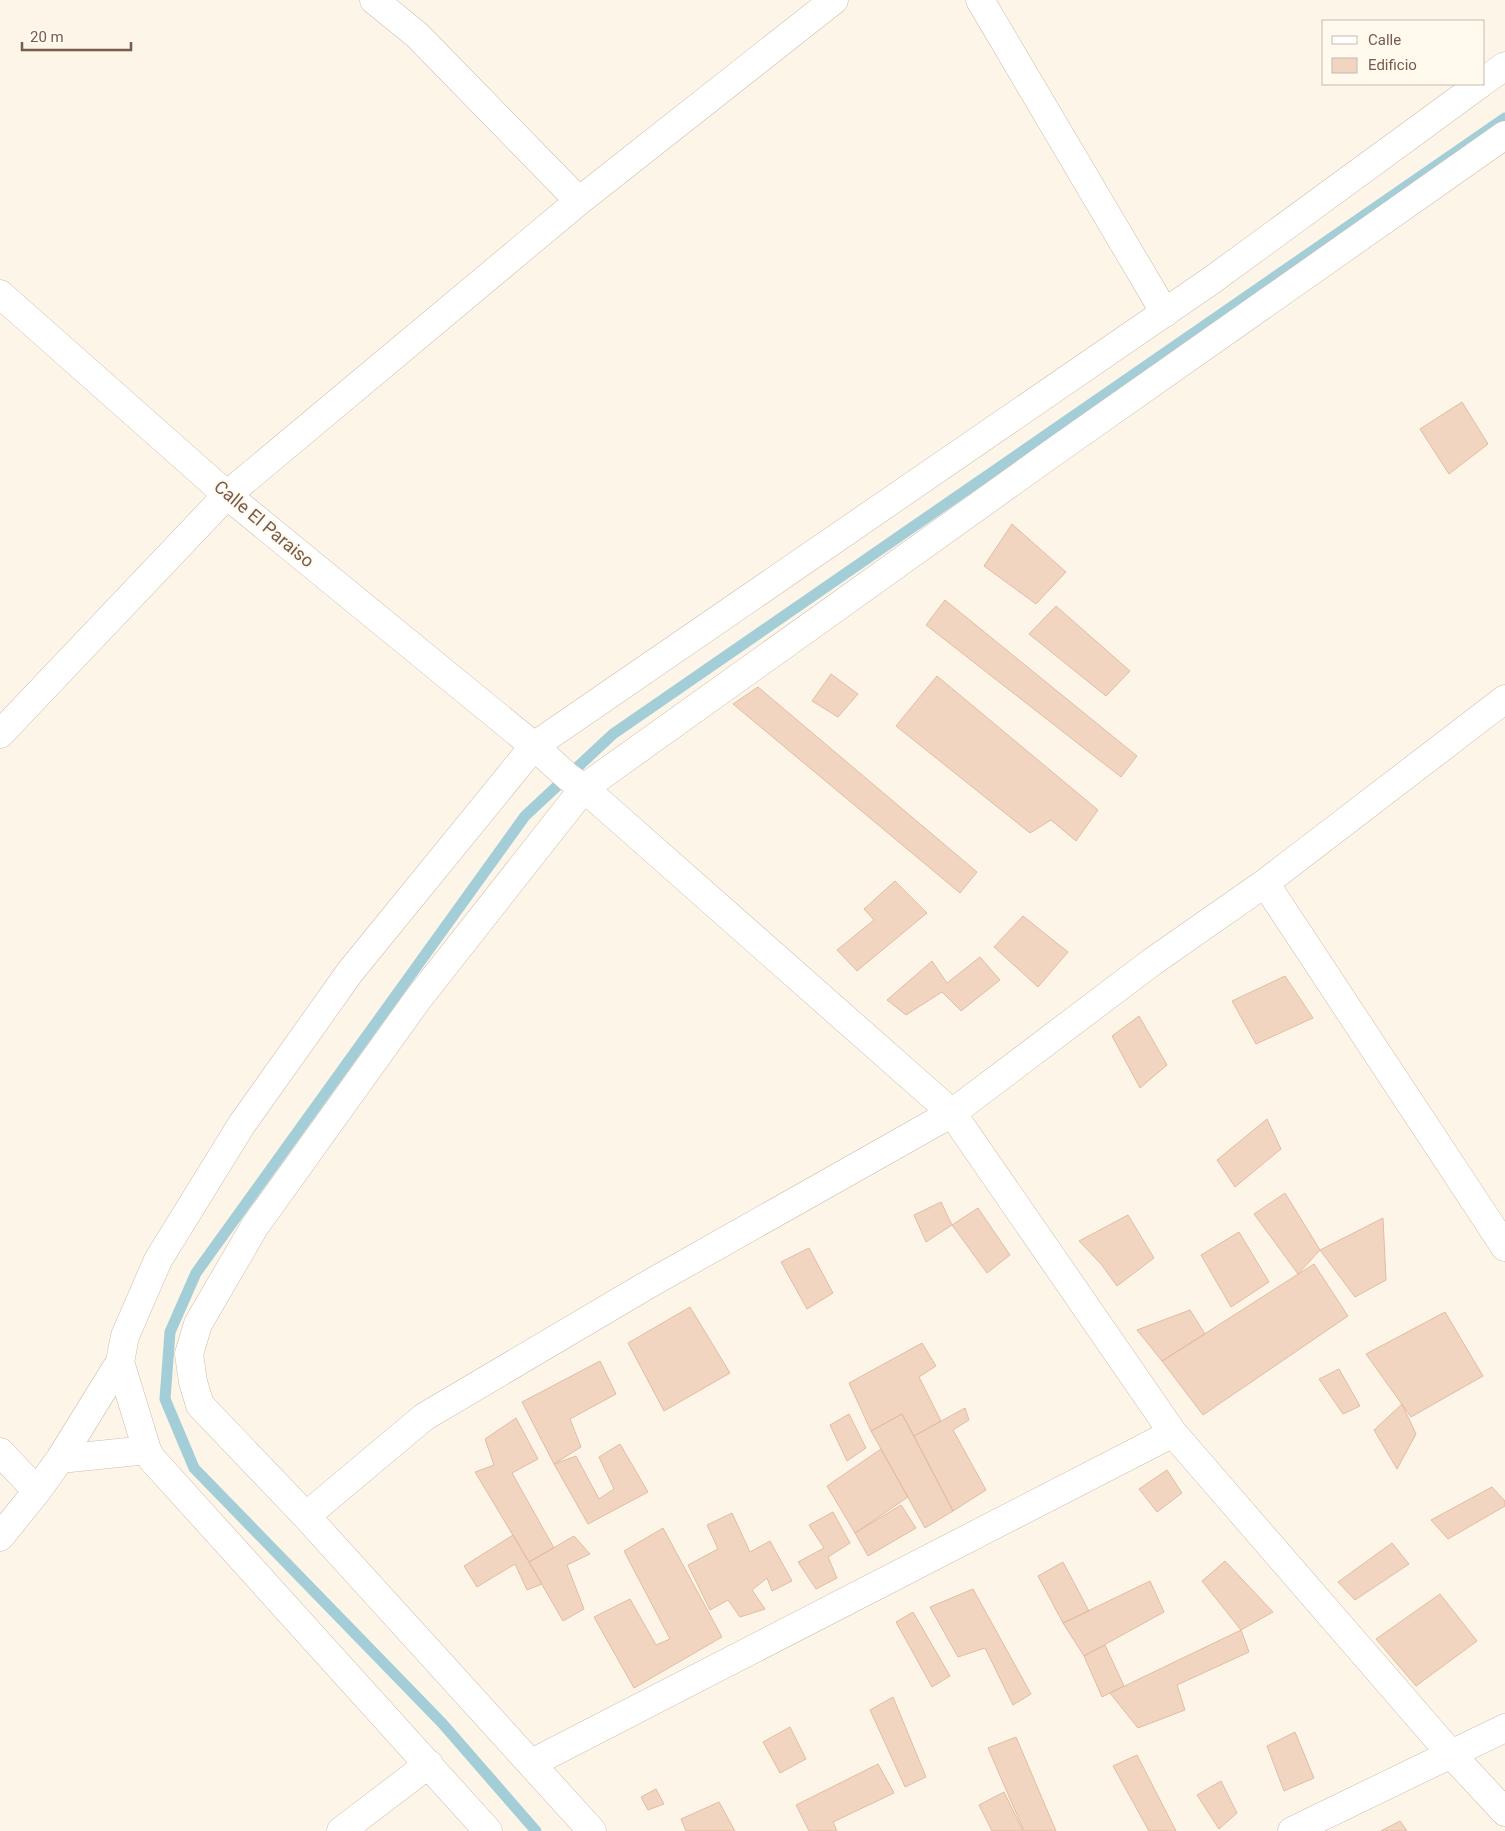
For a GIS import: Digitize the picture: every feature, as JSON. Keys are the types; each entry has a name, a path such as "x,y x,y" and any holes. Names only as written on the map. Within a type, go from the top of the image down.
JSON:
{"street":[{"path":"374,0 417,35 579,201"},
{"path":"0,734 227,495 579,201 834,0"},
{"path":"980,0 1165,313"},
{"path":"1485,80 1505,66"},
{"path":"0,1537 60,1459 120,1362 124,1336 158,1260 242,1124 350,972 534,746 1165,313 1479,85"},
{"path":"592,1831 306,1516 200,1405 193,1382 189,1354 198,1324 255,1226 418,999 584,788 1042,461 1505,135"},
{"name":"Calle El Paraiso","path":"0,294 227,495 534,746 568,777 584,788 952,1113 1173,1433 1451,1754 1505,1812"},
{"path":"306,1516 424,1417 649,1284 952,1113 1152,962 1265,882 1505,699"},
{"path":"1265,882 1505,1247"},
{"path":"120,1362 151,1458 488,1831"},
{"path":"532,1764 1173,1433"},
{"path":"60,1459 147,1450"},
{"path":"0,1452 37,1491"},
{"path":"1292,1831 1505,1728"},
{"path":"341,1831 428,1764"}],"building":[{"path":"1462,402 1488,444 1449,474 1420,429"},
{"path":"1012,524 1066,572 1036,604 984,566"},
{"path":"945,600 1137,756 1121,777 926,625"},
{"path":"1056,606 1130,671 1106,696 1029,634"},
{"path":"831,674 858,694 838,717 812,701"},
{"path":"937,676 1098,810 1076,841 1051,820 1030,833 896,726"},
{"path":"758,687 977,872 960,893 733,704"},
{"path":"895,881 927,913 857,971 837,950 874,920 864,909"},
{"path":"1023,916 1068,952 1038,987 994,947"},
{"path":"980,957 1000,980 961,1011 942,992 906,1015 887,1000 932,961 947,983"},
{"path":"1285,976 1313,1018 1256,1044 1232,1001"},
{"path":"1139,1016 1167,1065 1140,1088 1112,1036"},
{"path":"1267,1119 1281,1149 1235,1187 1217,1160"},
{"path":"1285,1193 1320,1250 1298,1274 1254,1214"},
{"path":"941,1202 952,1225 926,1242 914,1215"},
{"path":"978,1208 1010,1255 987,1273 952,1225"},
{"path":"1128,1215 1154,1258 1117,1286 1101,1264 1079,1241"},
{"path":"1383,1218 1386,1280 1355,1297 1320,1250"},
{"path":"1239,1232 1269,1282 1231,1307 1201,1255"},
{"path":"809,1248 833,1293 807,1309 781,1262"},
{"path":"1314,1264 1348,1316 1203,1415 1162,1361"},
{"path":"690,1307 730,1373 664,1411 628,1343"},
{"path":"1190,1310 1205,1334 1162,1361 1137,1330"},
{"path":"1445,1312 1483,1376 1411,1417 1366,1354"},
{"path":"922,1343 936,1366 919,1377 941,1421 914,1436 902,1414 871,1431 849,1383"},
{"path":"600,1361 616,1394 570,1419 581,1447 554,1464 522,1402"},
{"path":"1339,1369 1360,1406 1343,1414 1319,1379"},
{"path":"1402,1404 1416,1434 1397,1469 1374,1430"},
{"path":"965,1408 969,1420 953,1430 986,1490 953,1511 914,1436"},
{"path":"849,1414 866,1448 847,1461 830,1425"},
{"path":"902,1414 953,1511 925,1528 871,1431"},
{"path":"516,1418 538,1459 512,1473 554,1548 529,1562 475,1472 494,1465 485,1439"},
{"path":"620,1444 648,1492 588,1524 554,1464 576,1456 599,1499 614,1489 599,1457"},
{"path":"881,1449 908,1497 855,1533 827,1486"},
{"path":"1167,1470 1182,1493 1157,1512 1139,1489"},
{"path":"1492,1487 1505,1501 1505,1506 1448,1539 1431,1520"},
{"path":"901,1505 916,1528 868,1556 855,1533"},
{"path":"833,1512 850,1543 828,1557 837,1578 816,1589 798,1562 824,1548 809,1525"},
{"path":"732,1513 750,1552 770,1541 792,1581 772,1591 767,1578 752,1590 765,1609 740,1617 728,1600 710,1610 688,1565 718,1549 707,1525"},
{"path":"663,1528 722,1637 634,1688 594,1617 630,1599 656,1645 670,1639 624,1551"},
{"path":"513,1535 542,1584 527,1590 515,1564 477,1587 464,1566"},
{"path":"574,1536 590,1554 567,1565 584,1609 563,1621 529,1562"},
{"path":"1392,1543 1409,1564 1355,1600 1338,1582"},
{"path":"1225,1561 1273,1612 1241,1630 1202,1581"},
{"path":"1063,1562 1089,1611 1063,1623 1038,1576"},
{"path":"1150,1581 1164,1612 1084,1656 1063,1623"},
{"path":"973,1589 1031,1694 1013,1705 985,1648 958,1657 930,1607"},
{"path":"1440,1594 1477,1641 1416,1686 1376,1639"},
{"path":"913,1612 950,1676 932,1687 896,1622"},
{"path":"1241,1630 1249,1652 1177,1685 1185,1710 1138,1728 1110,1693"},
{"path":"1105,1645 1124,1686 1102,1697 1084,1656"},
{"path":"893,1697 926,1777 905,1787 870,1710"},
{"path":"790,1727 806,1759 780,1773 763,1742"},
{"path":"1295,1732 1314,1778 1284,1791 1267,1746"},
{"path":"1016,1737 1056,1831 1024,1831 988,1748"},
{"path":"1137,1755 1176,1831 1149,1831 1113,1766"},
{"path":"878,1764 894,1793 833,1822 837,1831 809,1831 796,1805"},
{"path":"1221,1781 1237,1813 1219,1829 1197,1795"},
{"path":"656,1789 664,1804 648,1810 641,1797"},
{"path":"1004,1792 1023,1831 992,1831 979,1805"},
{"path":"719,1802 735,1831 686,1831 681,1819"},
{"path":"1400,1821 1407,1831 1381,1831"}],"waterway":[{"path":"536,1831 442,1723 194,1468 165,1399 170,1332 196,1273 525,816 613,734 1505,118"}]}
